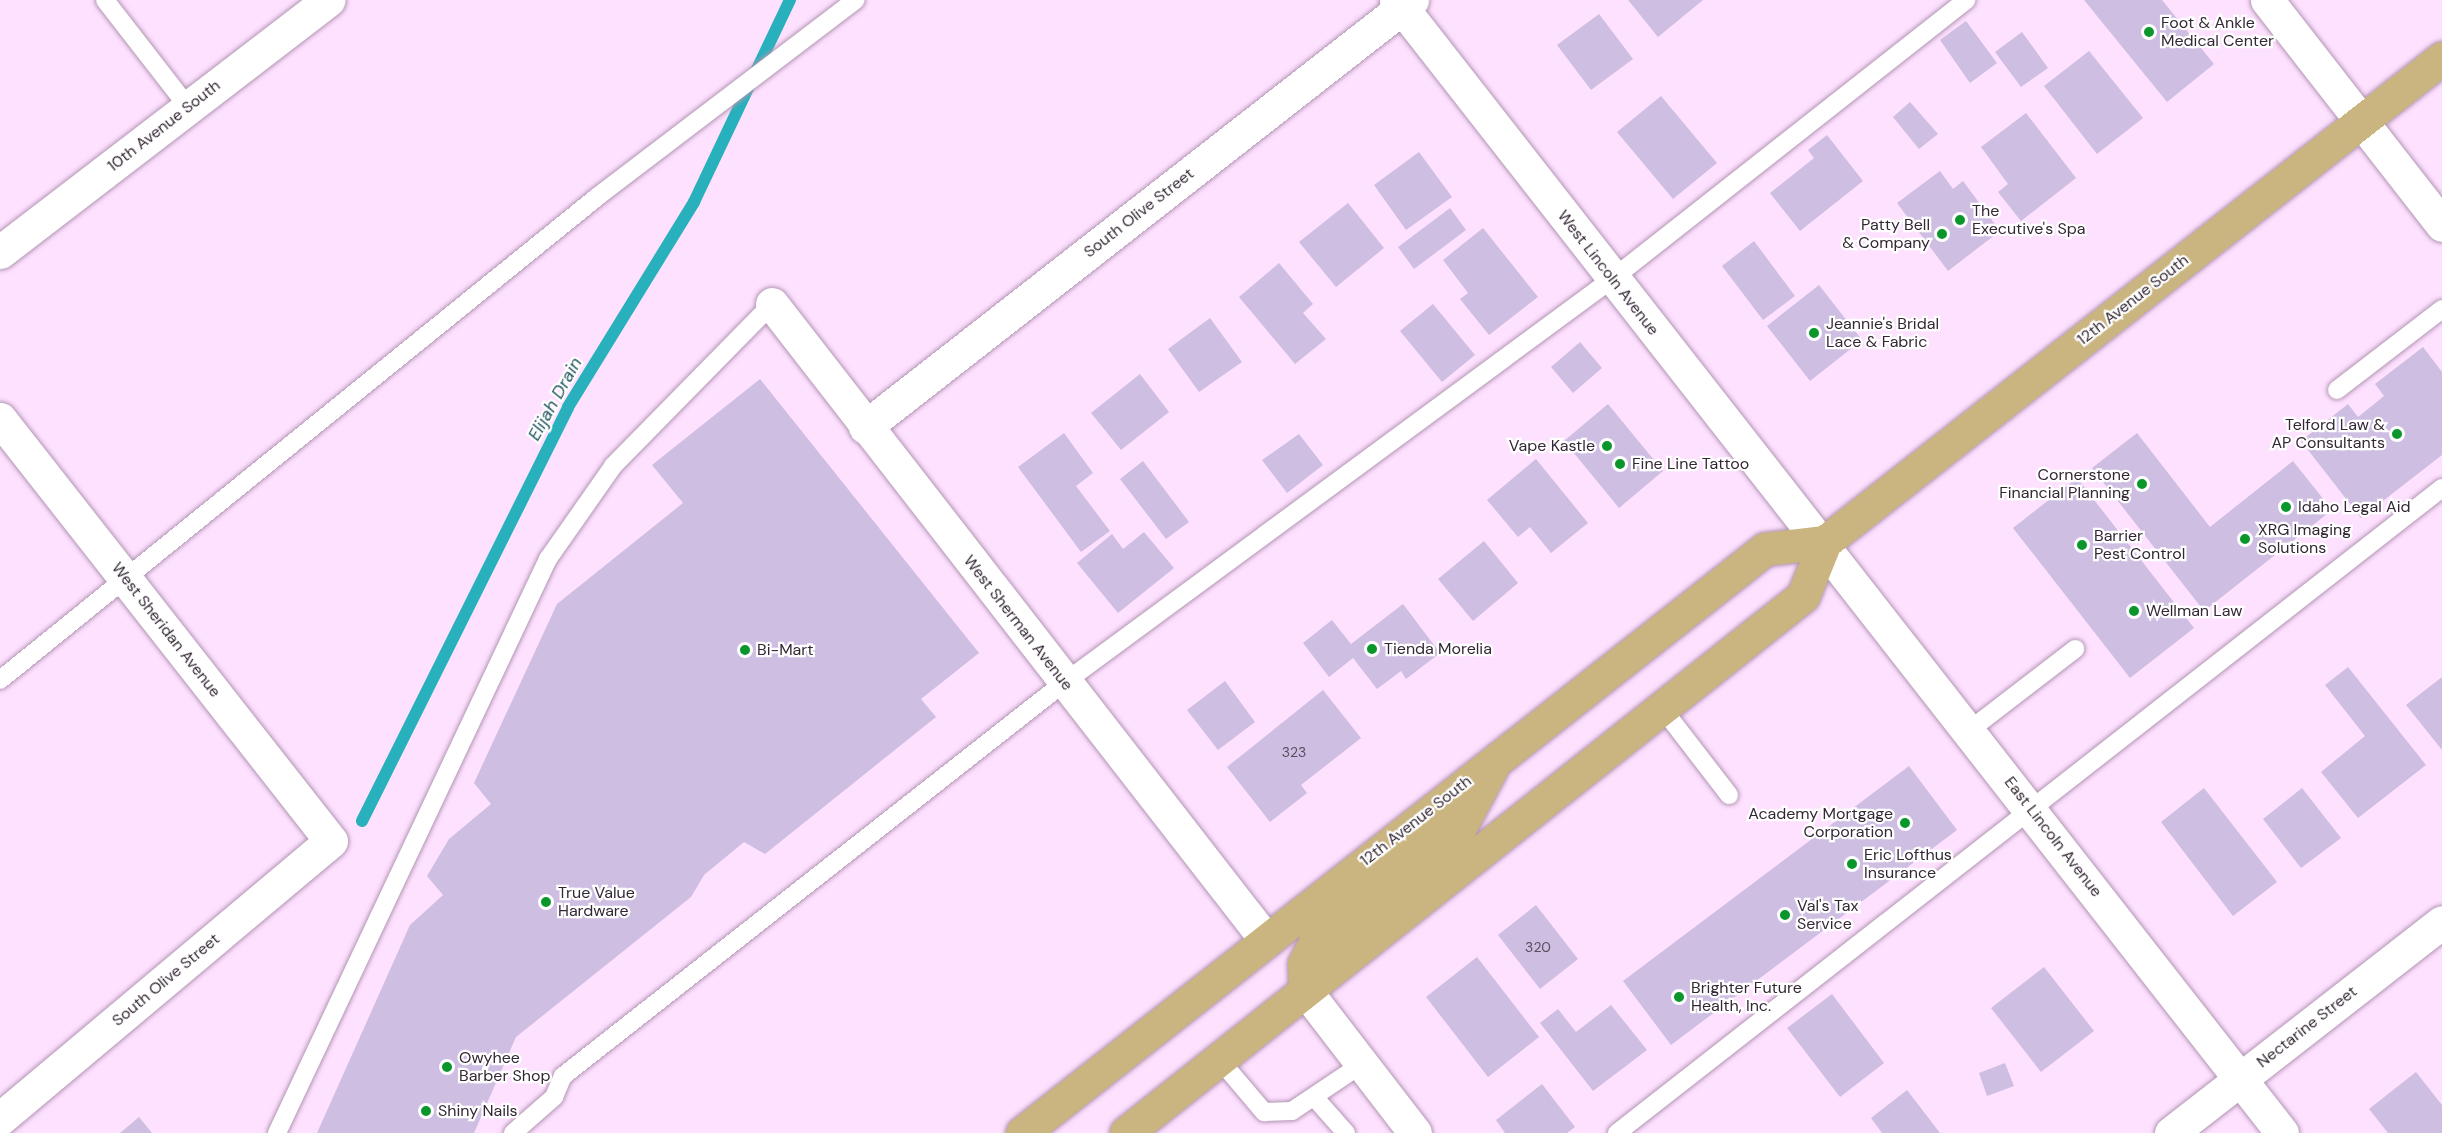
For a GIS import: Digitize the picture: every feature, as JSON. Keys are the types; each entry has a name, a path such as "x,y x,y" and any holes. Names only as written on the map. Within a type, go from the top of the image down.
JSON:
{"main road":[{"name":"12th Avenue South","path":"1126,1133 1803,596 1825,542 2442,58"},
{"name":"12th Avenue South","path":"1022,1133 1496,758 1765,549 1825,542"},
{"path":"1305,990 1304,964 1316,942 1460,827 1496,758"},
{"path":"1054,1133 1090,1079"}],"street":[{"name":"10th Avenue South","path":"0,252 328,0"},
{"path":"2267,0 2442,225"},
{"name":"West Lincoln Avenue","path":"1404,3 1612,279 1825,542"},
{"name":"South Olive Street","path":"865,427 1404,3"},
{"name":"West Sherman Avenue","path":"772,304 865,427 1266,940"},
{"name":"West Sheridan Avenue","path":"0,419 331,842"},
{"name":"East Lincoln Avenue","path":"1825,542 2282,1133"},
{"name":"South Olive Street","path":"0,1119 331,842"},
{"name":"Nectarine Street","path":"2171,1133 2442,922"},
{"path":"1305,990 1415,1133"}],"lane":[{"path":"105,0 188,107"},
{"path":"0,680 127,582 597,197 856,0"},
{"path":"513,1133 554,1097 563,1076 1065,682 1612,279 1966,0"},
{"path":"277,1133 548,559 613,466 772,304"},
{"path":"2337,390 2442,309"},
{"path":"1617,1133 2442,488"},
{"path":"1970,730 2075,650"},
{"path":"1662,708 1729,795"},
{"path":"1219,1059 1264,1112 1292,1111 1315,1098 1362,1064"},
{"path":"1315,1098 1346,1133"}],"building":[{"path":"1628,0 1703,0 1658,37"},
{"name":"Foot & Ankle Medical Center","path":"2084,0 2162,0 2214,64 2167,102"},
{"path":"1599,14 1633,59 1591,90 1557,45"},
{"path":"1966,21 1997,63 1970,83 1940,40"},
{"path":"2022,32 2048,68 2021,87 1995,52"},
{"path":"2089,51 2143,118 2097,154 2044,86"},
{"path":"1661,96 1717,163 1673,199 1617,132"},
{"path":"1910,102 1938,134 1919,149 1893,117"},
{"path":"2026,113 2076,178 2021,221 1998,192 2008,184 1981,147"},
{"path":"1827,135 1863,181 1800,231 1770,193 1814,158 1808,150"},
{"path":"1419,152 1452,197 1406,230 1374,185"},
{"path":"1940,171 1953,189 1963,181 2000,231 1948,271 1897,203"},
{"path":"1348,203 1384,248 1336,287 1299,242"},
{"path":"1450,208 1466,230 1414,269 1398,247"},
{"path":"1483,228 1538,297 1489,335 1460,299 1468,293 1443,260"},
{"path":"1754,241 1795,296 1763,320 1722,266"},
{"path":"1279,263 1313,304 1303,313 1326,339 1295,364 1239,297"},
{"name":"Jeannie's Bridal Lace & Fabric","path":"1819,285 1862,340 1810,381 1767,326"},
{"path":"1433,304 1475,355 1442,382 1400,331"},
{"path":"1210,318 1242,362 1199,392 1168,349"},
{"path":"1580,342 1602,368 1573,393 1551,367"},
{"path":"2423,347 2442,372 2442,455 2361,518 2301,441 2348,404 2358,417 2384,396 2375,384"},
{"path":"1140,374 1169,412 1121,450 1091,413"},
{"path":"760,379 979,653 921,699 936,717 765,854 744,842 704,875 691,897 516,1037 474,1133 317,1133 410,925 443,895 427,876 449,839 491,804 474,783 557,604 683,503 652,465"},
{"path":"1608,404 1663,471 1619,508 1564,441"},
{"path":"1064,433 1093,473 1076,486 1110,531 1081,552 1018,467"},
{"path":"2137,433 2210,527 2293,461 2332,510 2204,611 2092,468"},
{"path":"1299,434 1323,465 1287,493 1262,460"},
{"path":"1536,459 1588,523 1551,553 1530,527 1518,537 1487,500"},
{"path":"1143,461 1189,522 1166,539 1120,479"},
{"path":"2077,478 2194,628 2130,678 2013,528"},
{"path":"1144,532 1174,568 1118,613 1077,563 1112,534 1123,549"},
{"path":"1484,541 1518,583 1473,621 1438,579"},
{"name":"Tienda Morelia","path":"1403,604 1440,653 1406,679 1401,671 1377,689 1353,658 1329,677 1303,643 1332,620 1351,644"},
{"path":"2348,667 2426,765 2358,818 2321,772 2365,736 2325,685"},
{"path":"2442,677 2442,750 2406,705"},
{"path":"1225,681 1255,722 1218,750 1187,710"},
{"path":"1323,690 1361,738 1301,785 1307,793 1270,822 1227,767"},
{"path":"1909,766 1957,830 1671,1045 1623,981"},
{"path":"2204,788 2277,882 2233,916 2161,822"},
{"path":"2302,788 2341,838 2301,868 2263,819"},
{"path":"1536,905 1578,959 1540,989 1498,935"},
{"path":"1477,957 1539,1037 1488,1077 1426,997"},
{"path":"2044,967 2094,1031 2041,1072 1991,1008"},
{"path":"1832,994 1884,1063 1840,1097 1787,1028"},
{"path":"1611,1005 1647,1050 1593,1091 1540,1023 1558,1009 1576,1032"},
{"path":"2005,1063 2014,1086 1987,1096 1979,1073"},
{"path":"2416,1072 2442,1105 2442,1133 2388,1133 2369,1109"},
{"path":"1542,1084 1575,1127 1567,1133 1505,1133 1496,1120"},
{"path":"1907,1090 1940,1133 1882,1133 1871,1118"},
{"path":"139,1117 152,1133 120,1133"}],"waterway":[{"name":"Elijah Drain","path":"362,821 568,407 694,202 790,0"}],"place":[{"name":"Foot & Ankle Medical Center","path":"2149,32"},
{"name":"The Executive's Spa","path":"1960,220"},
{"name":"Patty Bell & Company","path":"1942,234"},
{"name":"Jeannie's Bridal Lace & Fabric","path":"1814,333"},
{"name":"Telford Law & AP Consultants","path":"2397,434"},
{"name":"Vape Kastle","path":"1607,446"},
{"name":"Fine Line Tattoo","path":"1620,464"},
{"name":"Cornerstone Financial Planning","path":"2142,484"},
{"name":"Idaho Legal Aid","path":"2286,507"},
{"name":"XRG Imaging Solutions","path":"2245,539"},
{"name":"Barrier Pest Control","path":"2082,545"},
{"name":"Wellman Law","path":"2134,611"},
{"name":"Tienda Morelia","path":"1372,649"},
{"name":"Bi-Mart","path":"745,650"},
{"name":"Academy Mortgage Corporation","path":"1905,823"},
{"name":"Eric Lofthus Insurance","path":"1852,864"},
{"name":"True Value Hardware","path":"546,902"},
{"name":"Val's Tax Service","path":"1785,915"},
{"name":"Brighter Future Health, Inc.","path":"1679,997"},
{"name":"Owyhee Barber Shop","path":"447,1067"},
{"name":"Shiny Nails","path":"426,1111"}]}
